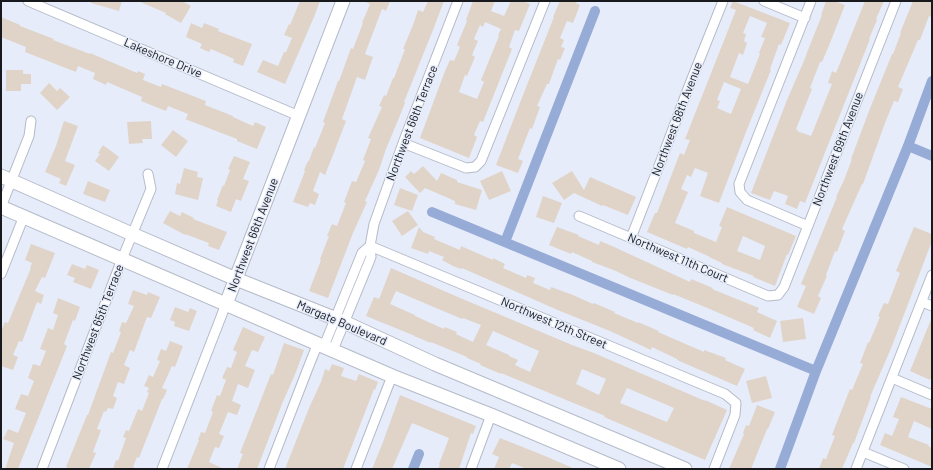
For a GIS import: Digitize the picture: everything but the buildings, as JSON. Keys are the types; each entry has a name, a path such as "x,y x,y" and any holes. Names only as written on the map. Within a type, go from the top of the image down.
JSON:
{"street":[{"name":"Lakeshore Drive","path":"28,1 299,116"},
{"name":"Northwest 66th Avenue","path":"162,469 343,1"},
{"name":"Northwest 66th Terrace","path":"269,469 308,368 325,346 340,321 372,257 370,246 374,224 403,143 458,1"},
{"path":"403,143 466,168 474,167 481,161 544,1"},
{"name":"Northwest 68th Avenue","path":"631,238 723,1"},
{"path":"764,1 805,18"},
{"path":"808,226 747,200 740,192 739,184 811,1"},
{"name":"Northwest 69th Avenue","path":"778,296 784,287 896,1"},
{"path":"31,120 29,136 6,178 1,207 392,376 491,415 619,469"},
{"name":"Northwest 65th Terrace","path":"42,469 122,259 151,189 148,174"},
{"name":"Margate Boulevard","path":"6,178 236,279 340,321 435,364 685,469"},
{"path":"1,274 24,216"},
{"name":"Northwest 11th Court","path":"578,216 768,296 778,296"},
{"name":"Northwest 12th Street","path":"370,246 725,394 736,403 735,415 714,469"},
{"path":"856,469 932,275"},
{"path":"922,302 932,306"},
{"path":"356,469 392,376"},
{"path":"892,378 932,395"},
{"path":"471,469 491,415"},
{"path":"863,452 904,469"}],"waterway":[{"path":"505,242 595,11"},
{"path":"780,469 816,371 908,146 932,81"},
{"path":"908,146 932,156"},
{"path":"432,212 816,371"},
{"path":"413,469 419,454"}]}
